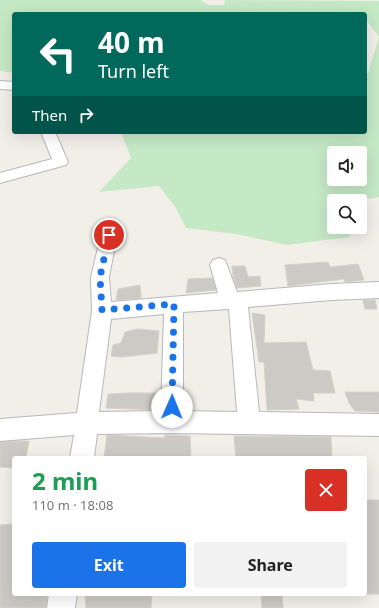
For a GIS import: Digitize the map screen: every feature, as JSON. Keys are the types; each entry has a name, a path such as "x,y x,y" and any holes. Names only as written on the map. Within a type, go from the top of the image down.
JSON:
{"street":[{"path":"0,85 12,86"},
{"path":"0,178 60,162 49,134"},
{"path":"82,456 102,310 100,277 109,235"},
{"path":"219,265 234,300 249,422"},
{"path":"102,310 332,292 379,290"},
{"path":"172,422 174,304"},
{"path":"0,430 87,423 249,422 379,425"},
{"path":"61,608 63,596"}],"green space":[{"path":"0,0 200,0 209,5 224,5 225,0 379,1 379,37 367,21 367,12 12,12 12,73 0,71"},
{"path":"379,37 379,197 367,199 367,194 327,194 327,234 350,234 349,237 287,245 237,234 186,228 176,208 159,186 99,192 131,158 122,134 367,134 367,73"}],"building":[{"path":"328,262 330,267 358,264 364,280 345,282 344,279 288,286 285,265"},
{"path":"232,266 245,266 248,277 260,276 261,286 237,288 233,276"},
{"path":"212,278 216,290 186,293 188,279"},
{"path":"140,285 141,298 116,300 118,289"},
{"path":"363,300 375,300 377,309 365,309"},
{"path":"252,313 265,315 264,343 306,342 313,370 330,371 335,393 313,393 314,401 296,399 299,409 267,410 264,362 259,362"},
{"path":"137,329 159,331 157,353 122,357 111,356 113,345 121,343 125,332"},
{"path":"345,392 379,392 379,412 355,411 349,403"},
{"path":"160,393 160,410 106,408 108,394"},
{"path":"107,435 164,438 165,435 190,436 191,456 104,456"},
{"path":"234,436 331,437 332,456 236,456"},
{"path":"29,441 26,456 12,456 12,468 0,467 0,442"},
{"path":"367,500 379,500 379,594 367,594"},
{"path":"12,524 12,596 47,596 46,608 0,608 0,525"},
{"path":"85,596 152,596 151,608 86,608"},
{"path":"261,596 282,596 283,608 262,608"}],"route":[{"path":"109,235 100,277 102,310 174,304 172,407"}]}
